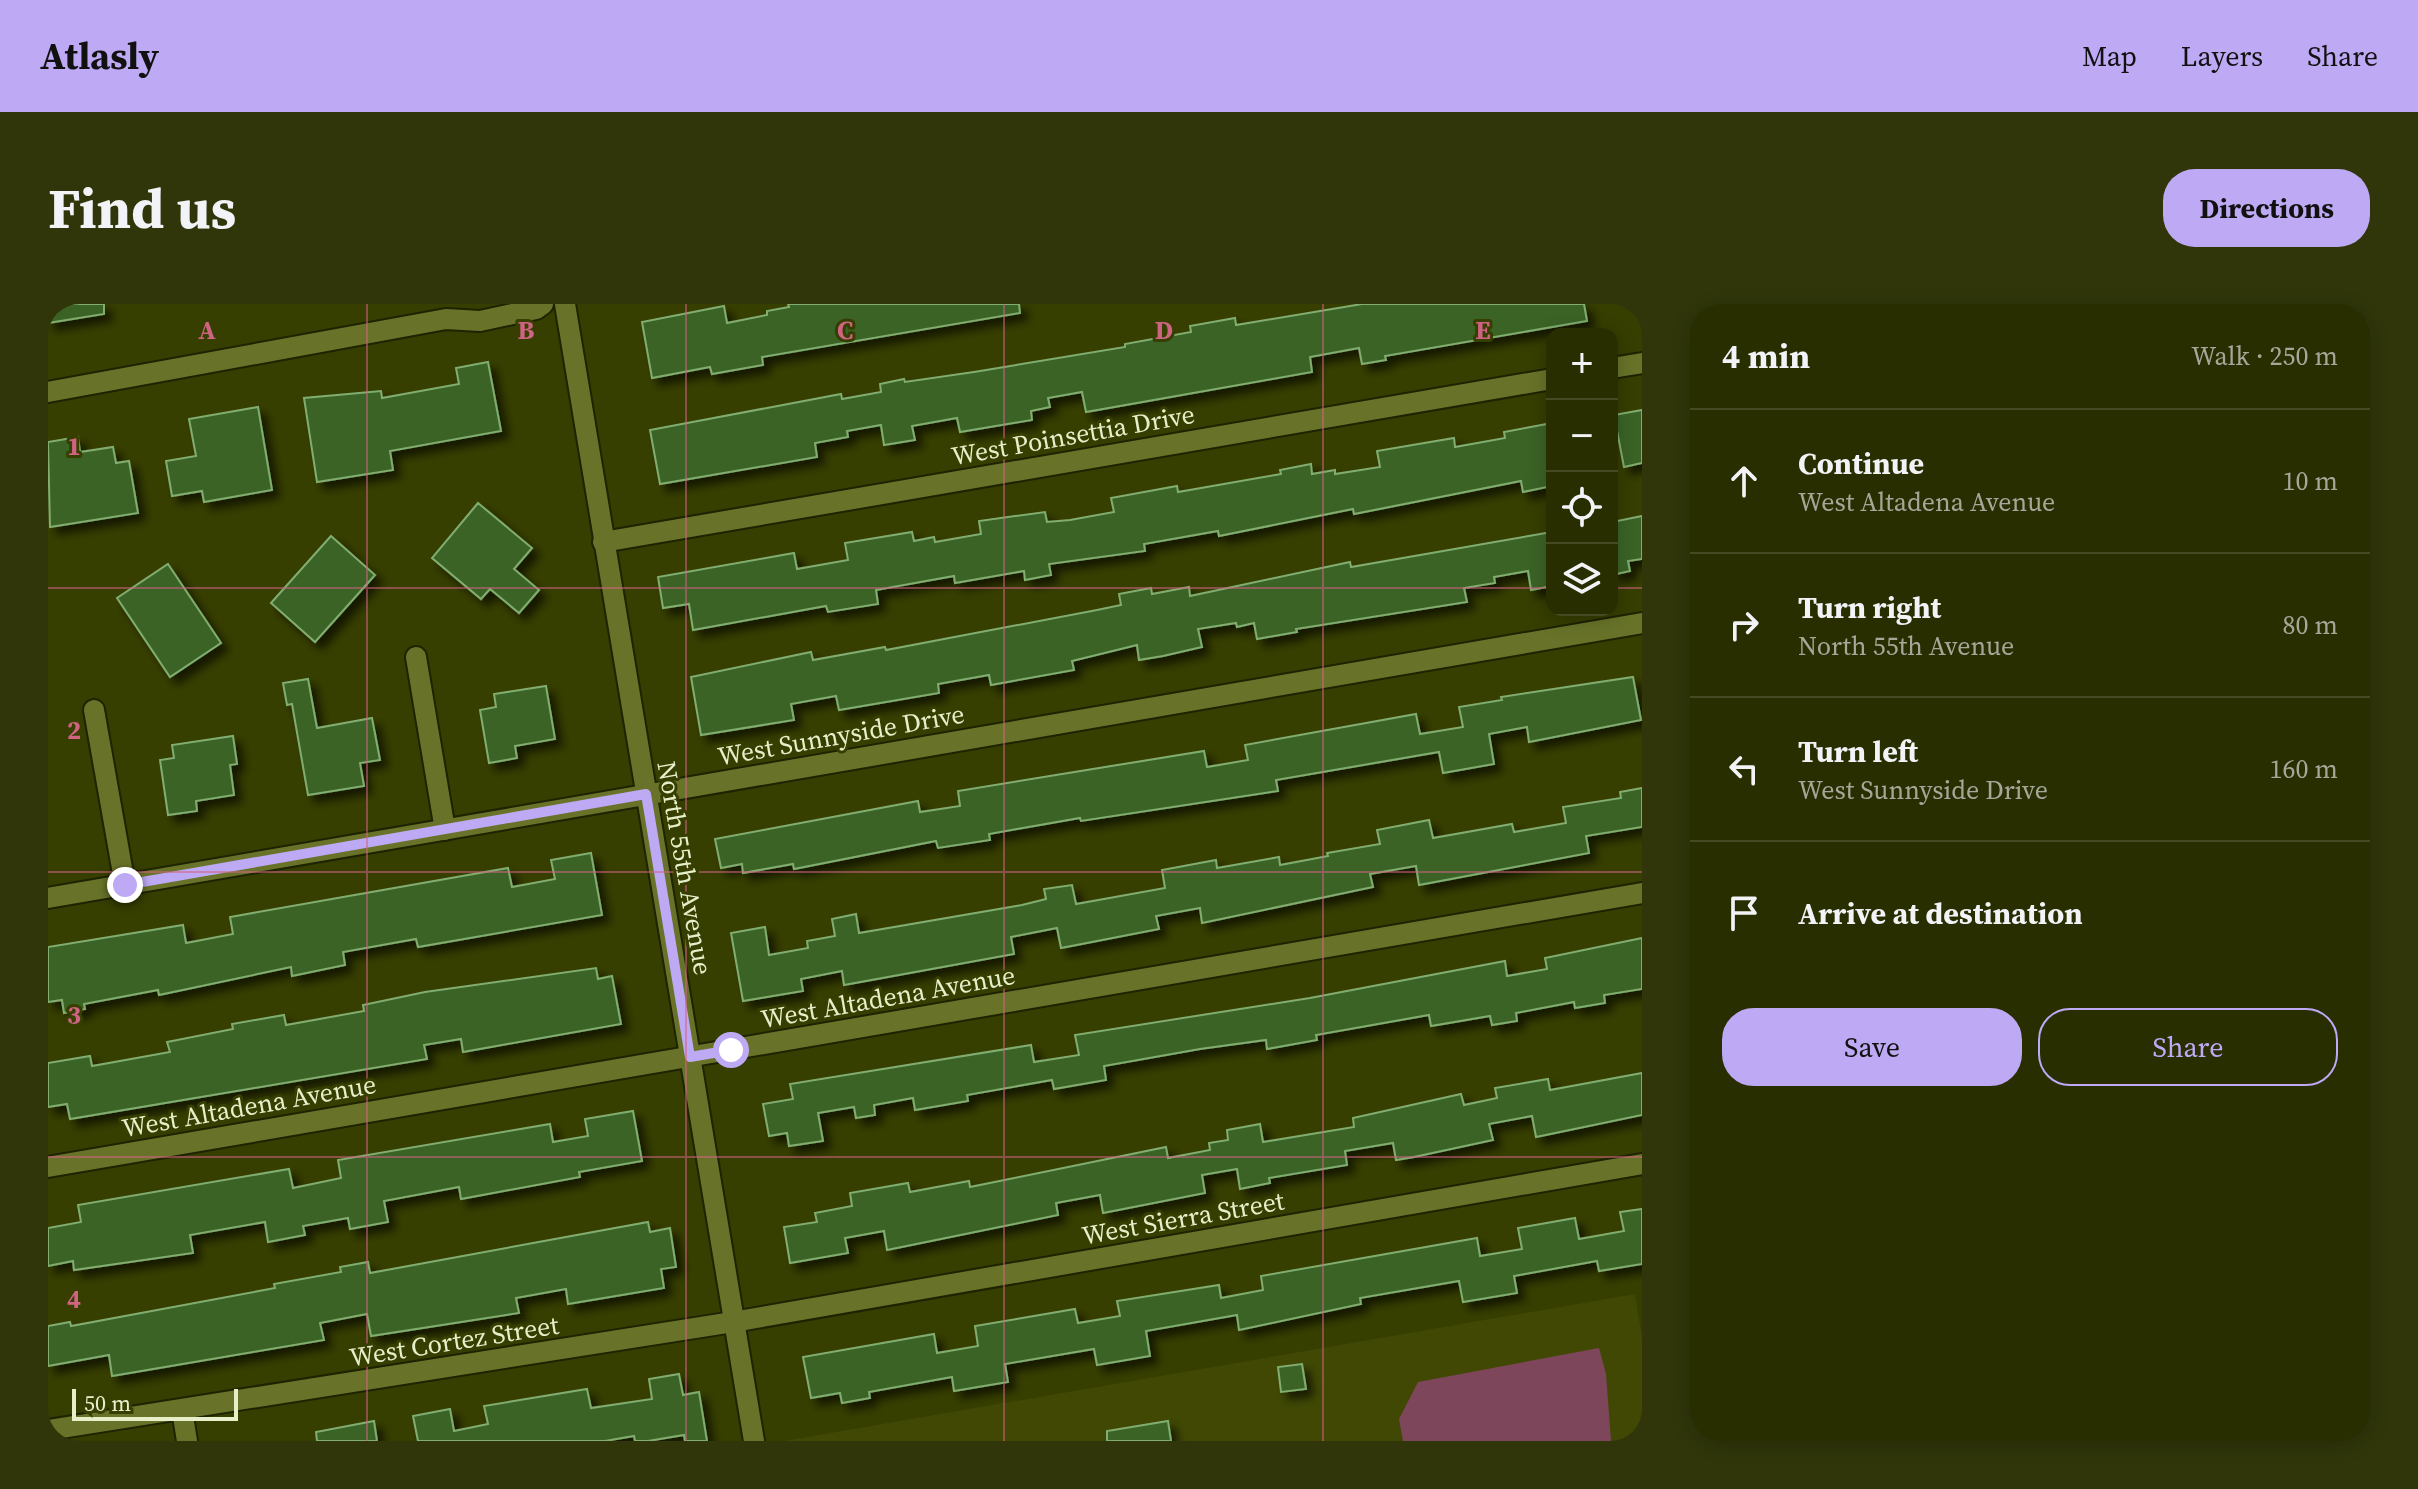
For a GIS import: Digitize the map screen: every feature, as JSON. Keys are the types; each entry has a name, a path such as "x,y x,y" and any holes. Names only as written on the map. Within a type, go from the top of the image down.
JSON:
{"street":[{"path":"446,319 467,304"},
{"path":"48,392 446,319 480,321 536,309 543,304"},
{"name":"North 55th Avenue","path":"565,304 754,1441"},
{"path":"1618,367 1642,363"},
{"name":"West Poinsettia Drive","path":"603,542 1546,380"},
{"name":"West Sunnyside Drive","path":"48,898 1642,623"},
{"path":"416,657 445,830"},
{"path":"94,710 125,885"},
{"name":"West Altadena Avenue","path":"48,1167 1642,893"},
{"name":"West Sierra Street","path":"733,1322 1642,1164"},
{"name":"West Cortez Street","path":"48,1430 733,1322"},
{"path":"182,1410 187,1441"}],"shaded area":[{"path":"1635,1294 1642,1337 1642,1441 784,1441"},
{"path":"1599,1348 1606,1374 1611,1441 1403,1441 1399,1419 1418,1382"}],"building":[{"path":"48,304 104,304 104,314 48,323"},
{"path":"788,304 1019,304 1020,313 762,357 763,365 712,374 710,367 652,378 642,322 724,306 727,323 767,315 767,311 789,307"},
{"path":"1362,304 1584,304 1587,321 1385,356 1386,360 1362,364 1359,348 1310,357 1312,372 1086,412 1082,392 1048,398 1050,407 1031,411 1032,420 960,432 957,418 912,426 915,440 884,445 881,425 847,431 848,437 815,443 817,457 660,484 650,430 841,394 842,399 881,392 880,384 904,379 905,382 1125,347 1125,344 1191,332 1190,326 1235,318 1236,325"},
{"path":"488,362 501,431 390,451 393,470 317,482 304,398 381,391 382,398 459,384 456,368"},
{"path":"258,407 272,490 204,502 202,491 172,496 166,461 196,456 189,419"},
{"path":"1642,410 1642,463 1624,467 1618,436 1618,414"},
{"path":"1546,424 1546,487 1523,492 1521,481 1354,514 1353,509 1219,536 1218,531 1144,544 1145,551 1049,564 1051,575 1025,580 1024,571 955,583 954,576 876,590 878,604 828,612 826,606 693,630 689,604 663,608 658,577 794,553 797,569 848,560 845,543 912,532 914,541 934,537 935,542 981,534 979,521 1045,512 1047,522 1070,520 1114,512 1111,498 1177,486 1178,492 1281,474 1280,470 1311,464 1312,474 1380,467 1377,451 1454,438 1455,447 1505,438 1504,432"},
{"path":"78,437 80,452 113,447 116,463 129,461 138,513 50,527 48,442"},
{"path":"478,503 532,548 514,569 539,590 519,613 490,589 481,599 432,558"},
{"path":"1642,516 1642,559 1628,561 1630,571 1618,574 1618,544 1618,521"},
{"path":"1546,533 1546,587 1531,590 1528,571 1494,577 1495,583 1464,588 1467,602 1296,629 1297,632 1257,639 1254,623 1198,629 1202,647 1163,656 1139,660 1137,645 1072,661 1074,670 991,685 989,675 938,684 939,693 839,710 836,696 791,704 794,720 701,735 691,677 811,652 813,660 885,647 886,650 1097,610 1121,605 1119,594 1151,588 1152,594 1189,587 1190,596 1350,562 1351,567"},
{"path":"331,536 375,575 315,642 271,603"},
{"path":"168,564 221,643 170,677 117,598"},
{"path":"1633,677 1641,720 1529,742 1527,727 1489,734 1494,764 1443,773 1439,752 1276,780 1278,791 1081,821 1080,818 989,834 990,840 938,848 936,841 794,869 793,864 743,873 742,864 721,868 715,839 918,801 920,812 960,806 958,791 1204,751 1207,767 1248,760 1245,745 1416,714 1420,734 1463,727 1459,707 1502,700 1501,697"},
{"path":"308,679 317,728 372,718 380,760 360,763 364,786 308,795 292,704 287,705 283,683"},
{"path":"546,686 555,739 515,746 517,758 489,763 480,710 496,707 494,694"},
{"path":"233,736 237,764 230,765 234,795 196,801 197,811 168,815 160,760 174,758 172,745"},
{"path":"1642,788 1642,827 1586,836 1589,853 1419,885 1416,866 1370,874 1373,887 1202,923 1200,908 1156,916 1159,929 1061,948 1057,928 1011,937 1014,954 844,985 842,971 801,979 803,991 743,1001 731,933 765,927 769,955 808,948 807,941 835,936 832,919 856,914 859,933 1022,905 1046,899 1044,889 1072,885 1076,904 1165,888 1162,870 1216,860 1217,868 1279,857 1280,865 1380,844 1377,830 1429,820 1433,838 1512,824 1514,832 1566,823 1563,807 1621,798 1620,792"},
{"path":"591,853 602,915 418,947 416,939 343,952 345,965 292,976 291,967 159,995 158,990 84,1004 85,1009 64,1013 62,1000 48,1002 48,947 183,925 186,943 233,934 230,917 508,868 512,887 555,879 551,860"},
{"path":"1642,938 1642,989 1604,995 1605,1003 1575,1008 1574,1002 1516,1013 1517,1021 1492,1025 1490,1016 1431,1026 1429,1015 1316,1035 1317,1040 1267,1049 1266,1040 1200,1049 1104,1066 1106,1080 1054,1089 1052,1080 967,1095 968,1101 915,1110 913,1098 874,1105 875,1115 856,1118 854,1107 818,1113 823,1141 789,1146 787,1133 769,1136 763,1104 793,1099 790,1084 1031,1045 1034,1062 1079,1055 1075,1035 1310,998 1505,961 1507,976 1547,969 1545,958"},
{"path":"596,968 598,979 612,976 621,1024 463,1052 461,1039 424,1045 427,1059 70,1119 67,1104 48,1107 48,1063 90,1056 92,1066 170,1052 167,1042 233,1029 232,1024 284,1015 286,1025 364,1011 363,1005 425,992"},
{"path":"1642,1073 1642,1115 1536,1137 1532,1116 1489,1124 1493,1140 1414,1157 1396,1160 1393,1143 1345,1151 1347,1165 1269,1178 1270,1183 1240,1189 1237,1169 1202,1175 1205,1193 1103,1213 1100,1195 1056,1203 1058,1215 887,1250 884,1231 845,1238 848,1253 790,1263 784,1227 817,1222 815,1213 852,1206 850,1193 908,1183 910,1192 969,1181 970,1187 1166,1147 1168,1158 1210,1150 1209,1143 1228,1140 1227,1130 1260,1124 1263,1142 1354,1127 1353,1118 1461,1094 1464,1105 1497,1098 1495,1088 1548,1079 1550,1090"},
{"path":"633,1111 642,1161 579,1172 580,1177 461,1199 459,1187 384,1201 388,1222 350,1229 348,1218 303,1226 305,1235 268,1242 265,1222 190,1235 193,1253 74,1270 73,1261 48,1266 48,1228 81,1222 78,1205 289,1169 293,1188 341,1178 338,1160 550,1124 553,1142 588,1136 585,1119"},
{"path":"1642,1209 1642,1264 1599,1271 1597,1261 1514,1276 1517,1293 1463,1302 1459,1281 1360,1298 1361,1304 1239,1330 1237,1315 1146,1331 1150,1356 1097,1365 1094,1349 1005,1364 1008,1382 954,1391 952,1377 869,1392 870,1398 842,1403 840,1393 811,1398 803,1357 934,1334 937,1353 978,1346 975,1326 1075,1309 1078,1323 1120,1316 1117,1301 1219,1285 1221,1298 1263,1290 1261,1276 1477,1238 1480,1256 1522,1249 1518,1228 1575,1218 1579,1239 1624,1231 1620,1212"},
{"path":"648,1222 650,1232 670,1228 676,1267 661,1269 664,1288 568,1304 566,1289 516,1298 519,1313 371,1336 367,1314 320,1323 324,1340 112,1376 109,1355 48,1366 48,1326 70,1322 71,1326 275,1288 274,1284 341,1272 340,1267 368,1262 370,1273"},
{"path":"1302,1364 1306,1389 1281,1392 1278,1367"},
{"path":"679,1374 683,1395 699,1392 707,1441 685,1441 684,1435 648,1441 635,1441 634,1436 605,1441 418,1441 413,1416 450,1409 454,1431 488,1424 484,1406 587,1389 591,1408 652,1399 649,1379"},
{"path":"374,1421 377,1441 317,1441 316,1432"},
{"path":"1168,1421 1171,1441 1107,1441 1107,1431"}],"route":[{"path":"125,885 646,794 690,1057 731,1050"}]}
